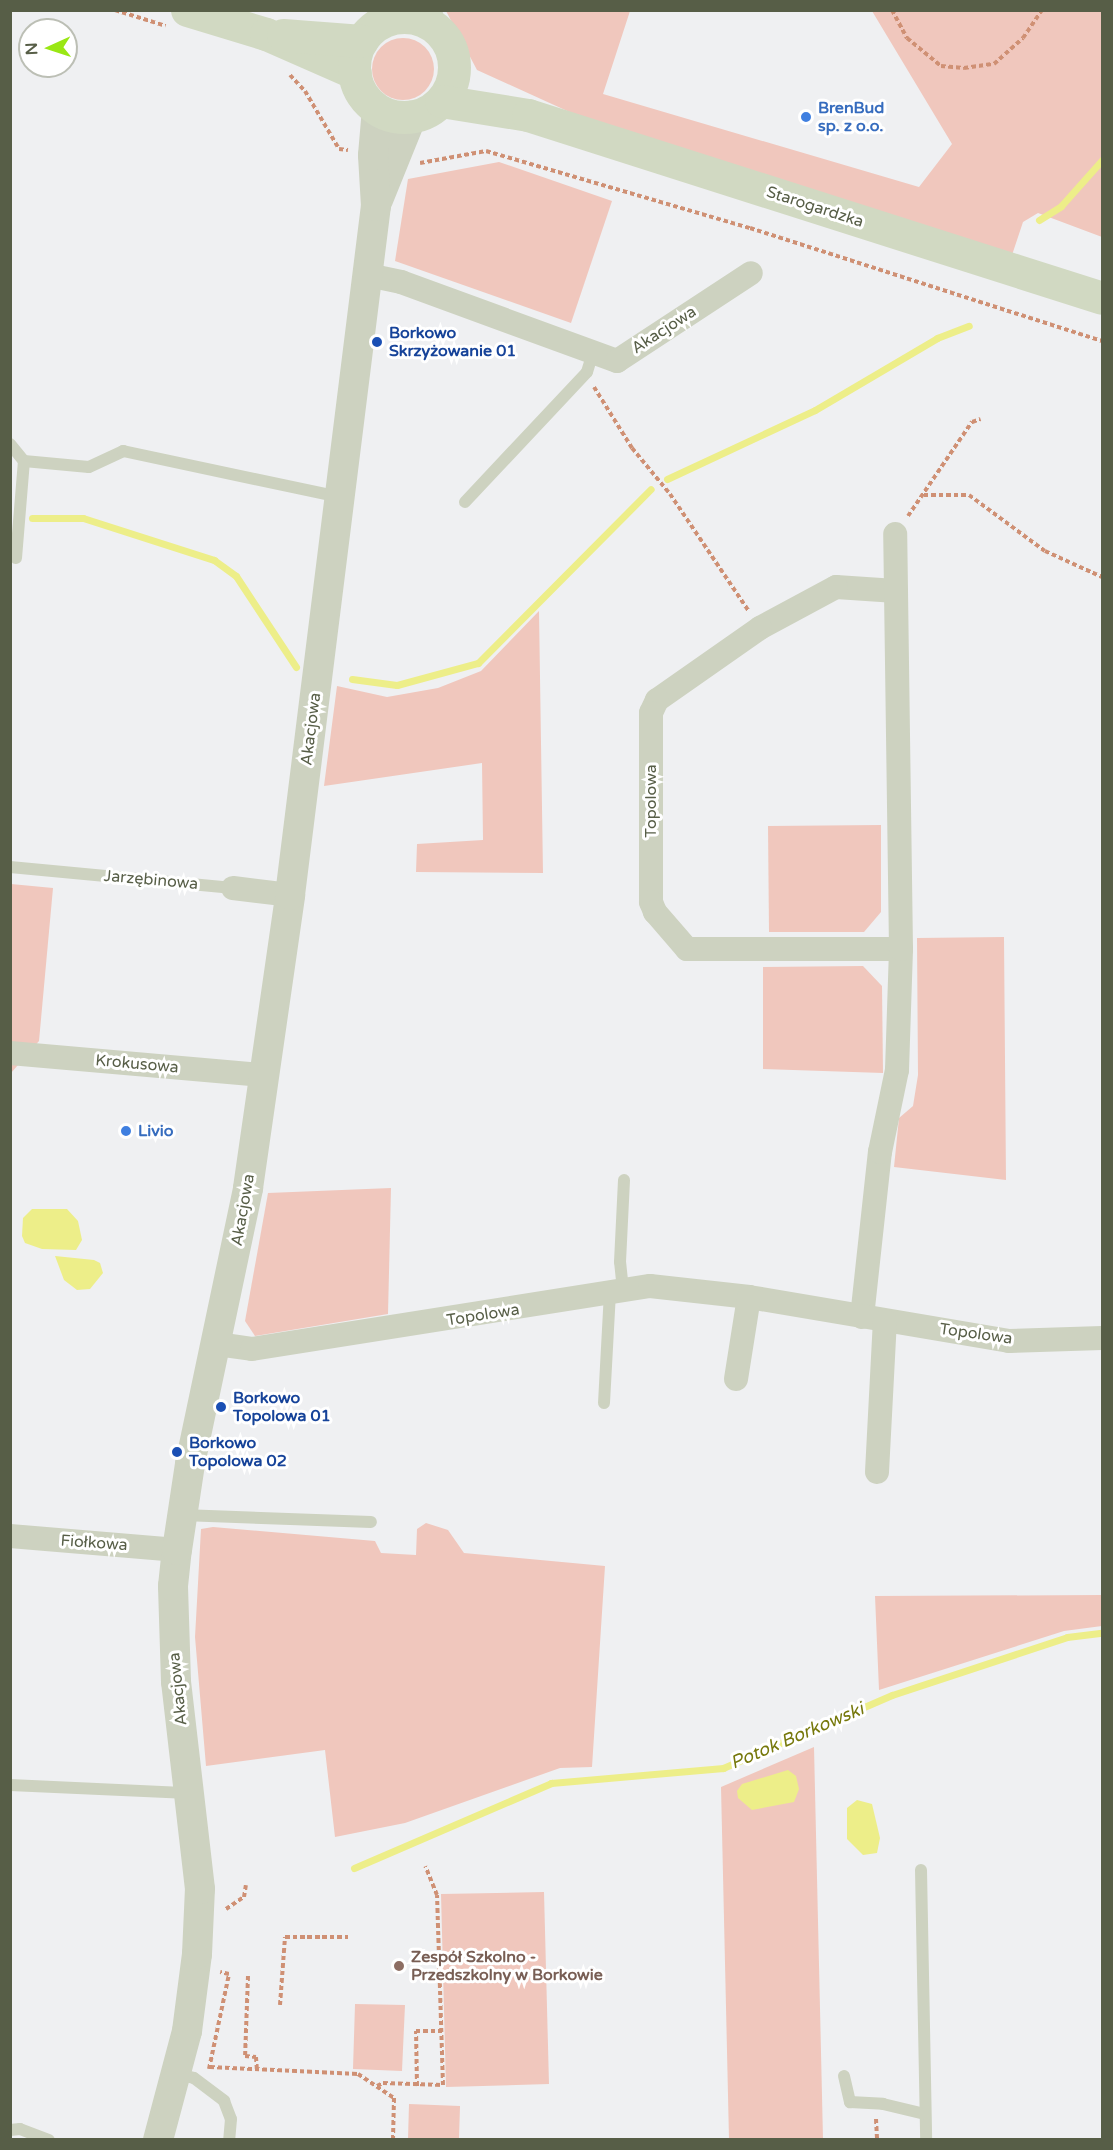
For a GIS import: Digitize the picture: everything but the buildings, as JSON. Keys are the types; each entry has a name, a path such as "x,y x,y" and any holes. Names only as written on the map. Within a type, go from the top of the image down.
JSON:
{"main road":[{"path":"412,15 448,43 454,71 441,101 412,116 394,116 377,108 366,99 355,73 362,41 370,30 412,15"},
{"path":"179,19 266,34 362,41"},
{"path":"266,34 355,73"},
{"name":"Starogardzka","path":"454,71 528,115"},
{"name":"Starogardzka","path":"441,101 528,115 1102,298"}],"street":[{"name":"Akacjowa","path":"158,2139 177,2074 197,1954 200,1889 173,1633 177,1550 181,1515 218,1344 248,1188 290,895 376,206 373,155 377,108"},
{"name":"Akacjowa","path":"376,206 412,116"},
{"name":"Akacjowa","path":"368,276 402,282 616,361 751,273"},
{"path":"877,1472 874,1319 880,1152 897,1070 901,949 895,534"},
{"name":"Topolowa","path":"896,591 836,587 760,628 657,700 651,713 651,902 655,912 687,949 901,949"},
{"name":"Jarzębinowa","path":"233,888 290,895"},
{"name":"Krokusowa","path":"10,1053 264,1075"},
{"name":"Topolowa","path":"218,1344 252,1349 650,1286 749,1297 1010,1341 1102,1338"},
{"path":"736,1379 749,1297"},
{"name":"Fiołkowa","path":"10,1536 177,1550"}],"lane":[{"path":"465,502 584,375 593,352"},
{"path":"10,444 24,461 16,558"},
{"path":"24,461 89,467 123,451 340,497"},
{"name":"Jarzębinowa","path":"10,867 233,888"},
{"path":"604,1403 620,1262 624,1180"},
{"path":"181,1515 371,1522"},
{"path":"10,1785 191,1793"},
{"path":"921,1870 926,2139"},
{"path":"177,2074 194,2078 224,2101 231,2119 230,2139"},
{"path":"844,2076 850,2102 883,2104 925,2114"},
{"path":"10,2130 20,2129 49,2139"}],"path":[{"path":"115,10 179,19"},
{"path":"892,10 907,38 941,66 964,68 994,64 1023,38 1042,10"},
{"path":"282,67 305,91 339,149 350,151"},
{"path":"410,162 429,164 486,151 750,228 1102,341"},
{"path":"584,375 632,448 670,494 760,628"},
{"path":"895,534 924,495 972,422 981,419"},
{"path":"924,495 969,495 1045,551 1102,577"},
{"path":"377,2086 383,2083 417,2086 443,2085 437,1895 425,1866"},
{"path":"219,1916 244,1897 246,1885"},
{"path":"280,2005 285,1937 348,1937"},
{"path":"248,1976 245,2056 256,2057 257,2071"},
{"path":"417,2086 416,2031 441,2031"},
{"path":"210,2067 358,2074 394,2098 393,2139"}],"shaded area":[{"path":"446,11 630,11 603,94 919,187 952,144 872,11 1102,11 1102,237 1038,213 1023,222 1012,255 587,120 477,70"},
{"path":"403,38 420,43 425,47 429,52 434,69 429,86 425,91 420,95 403,100 386,95 381,91 377,86 372,69 377,52 381,47 386,43"},
{"path":"499,162 612,201 571,323 395,261 408,179"},
{"path":"539,611 543,873 416,872 417,844 483,840 482,763 324,786 337,686 387,697 438,688 481,671"},
{"path":"881,825 881,912 864,932 769,932 768,826"},
{"path":"11,884 53,888 39,1041 11,1073"},
{"path":"1004,937 1006,1180 894,1167 899,1118 913,1106 918,1075 917,938"},
{"path":"863,966 882,986 883,1073 763,1069 763,967"},
{"path":"391,1188 388,1314 255,1336 245,1321 268,1193"},
{"path":"32,1209 67,1209 78,1221 82,1240 76,1250 42,1249 25,1243 22,1236 23,1218"},
{"path":"55,1256 94,1260 100,1263 103,1273 90,1289 77,1290 64,1280"},
{"path":"426,1523 448,1530 464,1553 605,1566 592,1767 560,1768 405,1823 335,1837 325,1750 206,1766 195,1637 201,1529 213,1527 375,1541 381,1553 416,1555 417,1529"},
{"path":"1102,1595 1102,1626 1064,1631 879,1690 875,1596"},
{"path":"814,1747 823,2139 729,2139 721,1787"},
{"path":"788,1770 796,1776 799,1789 794,1802 752,1810 738,1798 737,1791 742,1784"},
{"path":"857,1800 872,1804 880,1838 877,1853 863,1855 847,1839 847,1808"},
{"path":"544,1892 549,2084 446,2087 441,1894"},
{"path":"355,2004 405,2005 402,2071 353,2069"},
{"path":"409,2104 460,2106 459,2139 408,2139"}],"waterway":[{"path":"1039,220 1061,206 1102,160"},
{"path":"667,479 815,410 937,338 969,326"},
{"path":"352,679 397,685 478,663 651,489"},
{"path":"32,518 83,518 214,560 236,576 296,667"},
{"name":"Potok Borkowski","path":"354,1868 551,1783 723,1768 892,1695 1067,1637 1102,1633"}],"place":[{"name":"BrenBud sp. z o.o.","path":"806,117"},
{"name":"Borkowo Skrzyżowanie 01","path":"377,342"},
{"name":"Livio","path":"126,1131"},
{"name":"Borkowo Topolowa 01","path":"221,1407"},
{"name":"Borkowo Topolowa 02","path":"177,1452"},
{"name":"Zespół Szkolno - Przedszkolny w Borkowie","path":"399,1966"}]}
